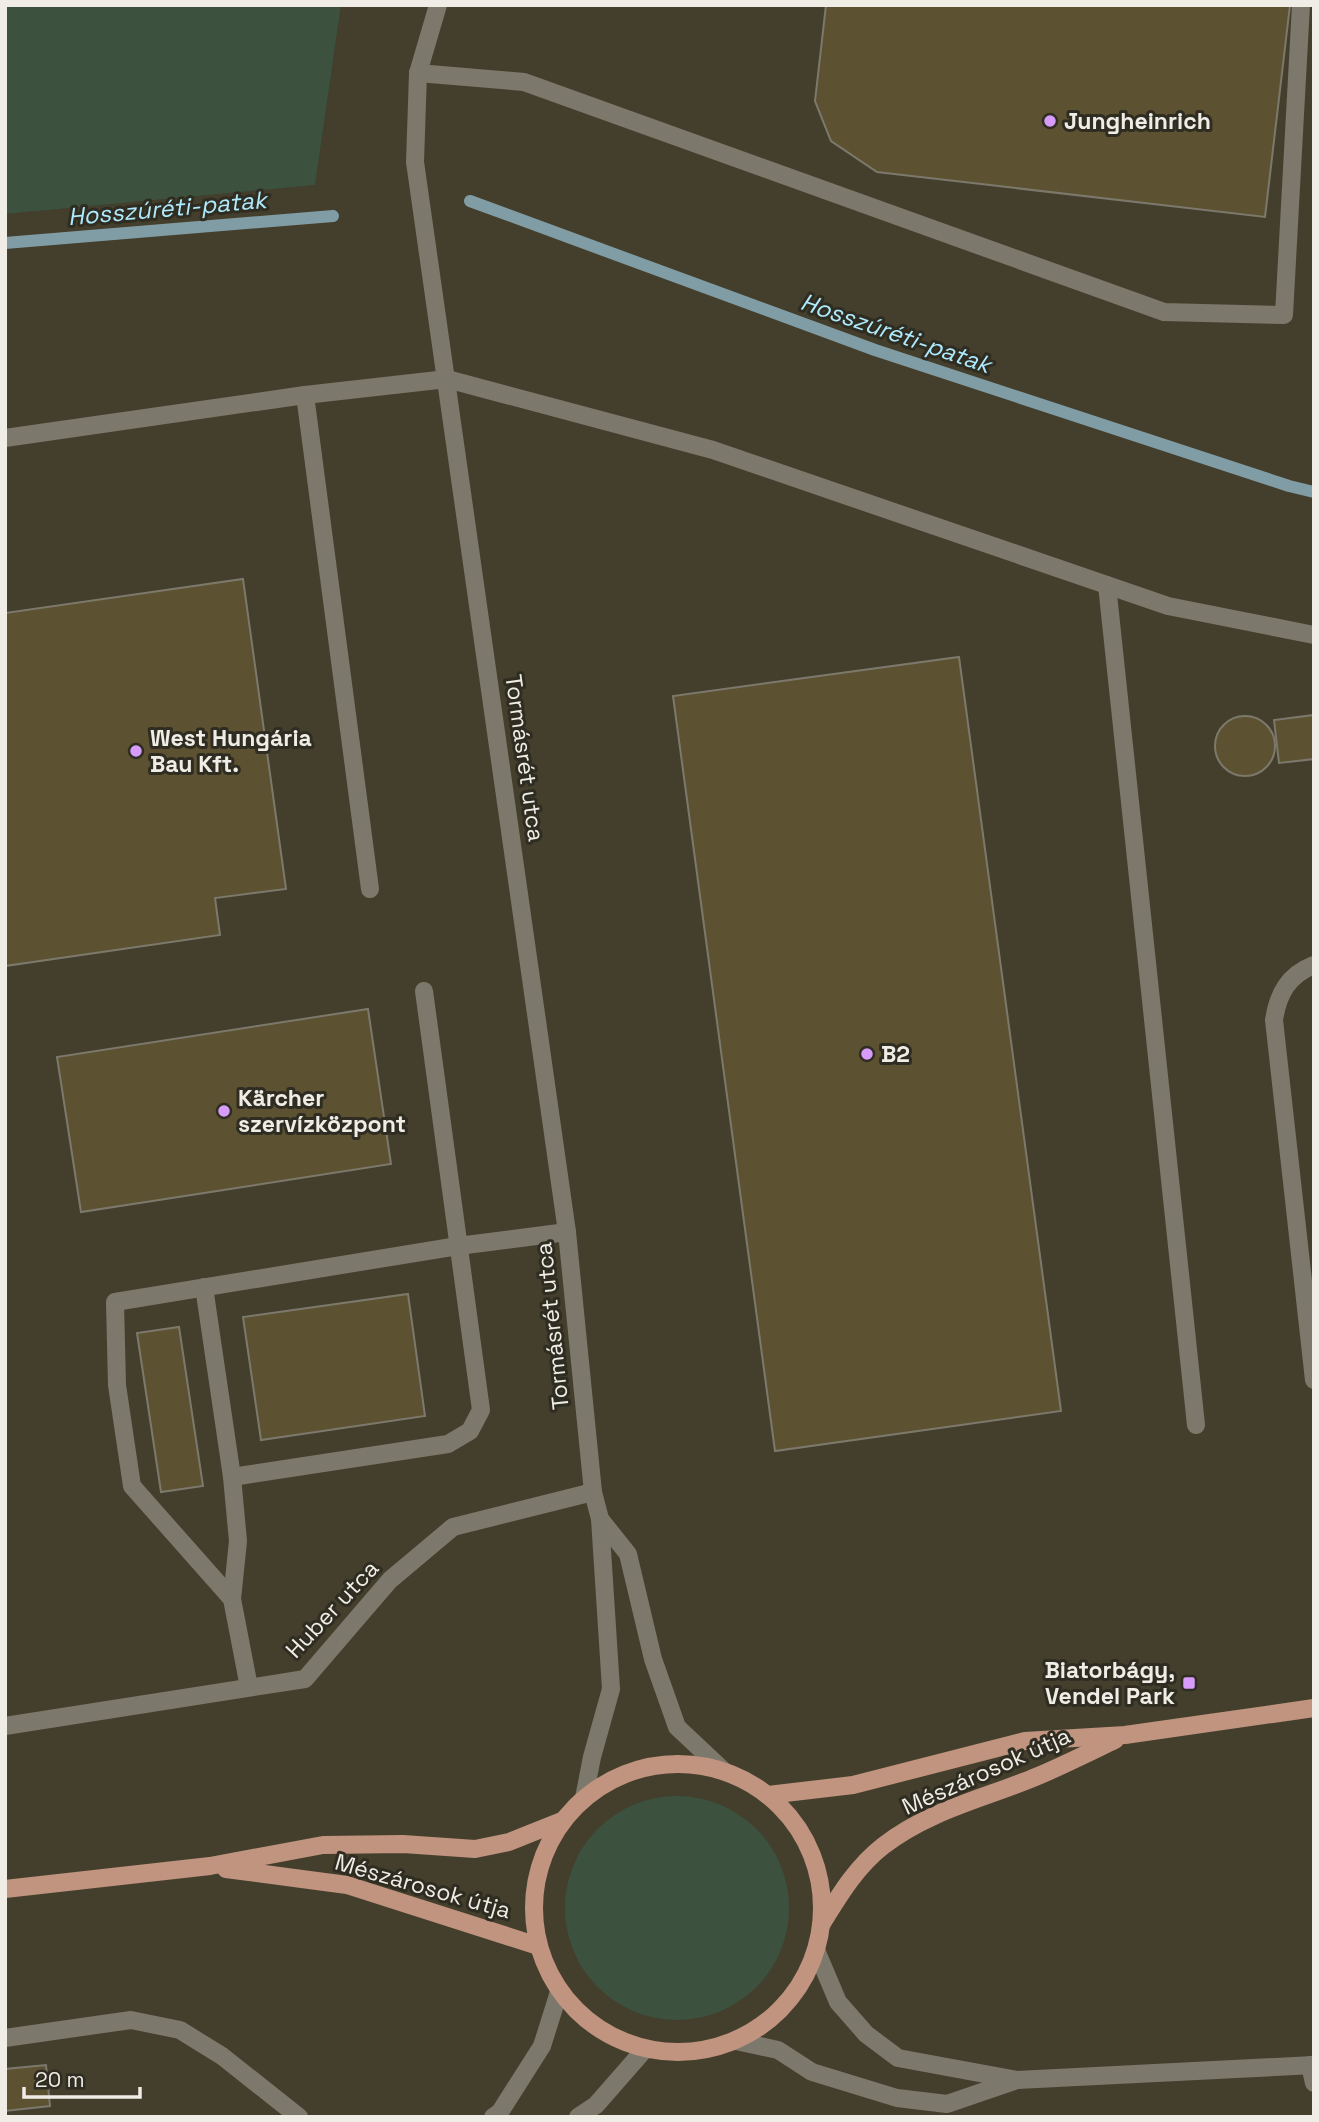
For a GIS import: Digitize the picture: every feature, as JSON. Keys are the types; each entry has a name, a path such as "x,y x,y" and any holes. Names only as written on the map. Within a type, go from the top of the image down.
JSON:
{"main road":[{"name":"Mészárosok útja","path":"768,1795 853,1785 1025,1741 1125,1735 1314,1708"},
{"name":"Mészárosok útja","path":"821,1925 849,1880 883,1846 921,1822 954,1806 1038,1776 1125,1735"},
{"name":"Mészárosok útja","path":"667,1764 696,1765 725,1772 768,1795 794,1821 812,1853 821,1888 821,1925 816,1950 804,1979 786,2004 763,2025 736,2041 707,2050 676,2053 645,2049 597,2029 576,2012 559,1992 546,1970 538,1946 533,1913 536,1880 547,1848 564,1820 584,1798 610,1781 667,1764"},
{"name":"Mészárosok útja","path":"5,1889 211,1866 323,1846 403,1844 475,1849 509,1842 564,1820"},
{"name":"Mészárosok útja","path":"211,1866 347,1885 538,1946"}],"street":[{"name":"Tormásrét utca","path":"438,5 418,73 415,162 567,1232 593,1492 600,1519"},
{"path":"418,73 524,82 1164,312 1284,315 1301,5"},
{"path":"5,439 304,395 447,379 712,450 1168,606 1314,635"},
{"path":"304,395 370,889"},
{"path":"1107,585 1196,1425"},
{"path":"1314,965 1303,969 1288,982 1277,999 1274,1020 1314,1380"},
{"path":"232,1478 448,1444 470,1430 481,1410 424,990"},
{"path":"232,1599 132,1486 117,1385 115,1301 458,1246 567,1232"},
{"path":"204,1287 232,1478 238,1541 232,1599 249,1688"},
{"name":"Huber utca","path":"5,1726 304,1679 390,1580 453,1527 593,1492"},
{"path":"600,1519 628,1554 653,1659 677,1727 725,1772"},
{"path":"584,1798 611,1689 600,1519"},
{"path":"816,1950 838,2002 866,2034 898,2058 1017,2080 1313,2071"},
{"path":"493,2117 500,2112 542,2046 559,1992"},
{"path":"5,2038 131,2020 180,2030 222,2056 299,2117"},
{"path":"736,2041 778,2050 812,2071 897,2098 947,2104 1017,2080"},
{"path":"578,2117 596,2105 645,2049"}],"shaded area":[{"path":"341,5 1314,5 1314,2117 5,2117 5,214 315,185"}],"green space":[{"path":"5,5 341,5 315,185 5,214"},
{"path":"666,1796 688,1796 730,1809 748,1821 764,1837 781,1865 789,1908 781,1951 764,1979 748,1995 720,2012 688,2020 666,2020 624,2007 606,1995 590,1979 573,1951 565,1919 565,1897 578,1855 590,1837 606,1821 634,1804"}],"building":[{"name":"Jungheinrich","path":"826,5 1290,5 1265,217 877,172 831,141 815,101"},
{"name":"West Hungária Bau Kft.","path":"243,579 286,889 215,898 220,935 5,966 5,613"},
{"name":"B2","path":"959,657 1061,1411 775,1451 673,696"},
{"path":"1314,715 1314,759 1279,763 1274,720"},
{"path":"1245,716 1262,721 1270,729 1275,746 1270,763 1262,771 1245,776 1228,771 1220,763 1215,746 1220,729 1228,721"},
{"name":"Kärcher szervízközpont","path":"368,1009 391,1164 81,1212 57,1057"},
{"path":"408,1294 425,1416 261,1440 243,1317"},
{"path":"179,1327 203,1486 161,1492 137,1333"},
{"path":"46,2065 50,2106 5,2111 5,2069"}],"waterway":[{"name":"Hosszúréti-patak","path":"470,201 875,350 1314,492"},
{"name":"Hosszúréti-patak","path":"5,243 333,216"}],"place":[{"name":"Jungheinrich","path":"1050,121"},
{"name":"West Hungária Bau Kft.","path":"136,751"},
{"name":"B2","path":"867,1054"},
{"name":"Kärcher szervízközpont","path":"224,1111"},
{"name":"Biatorbágy, Vendel Park","path":"1189,1683"}]}
